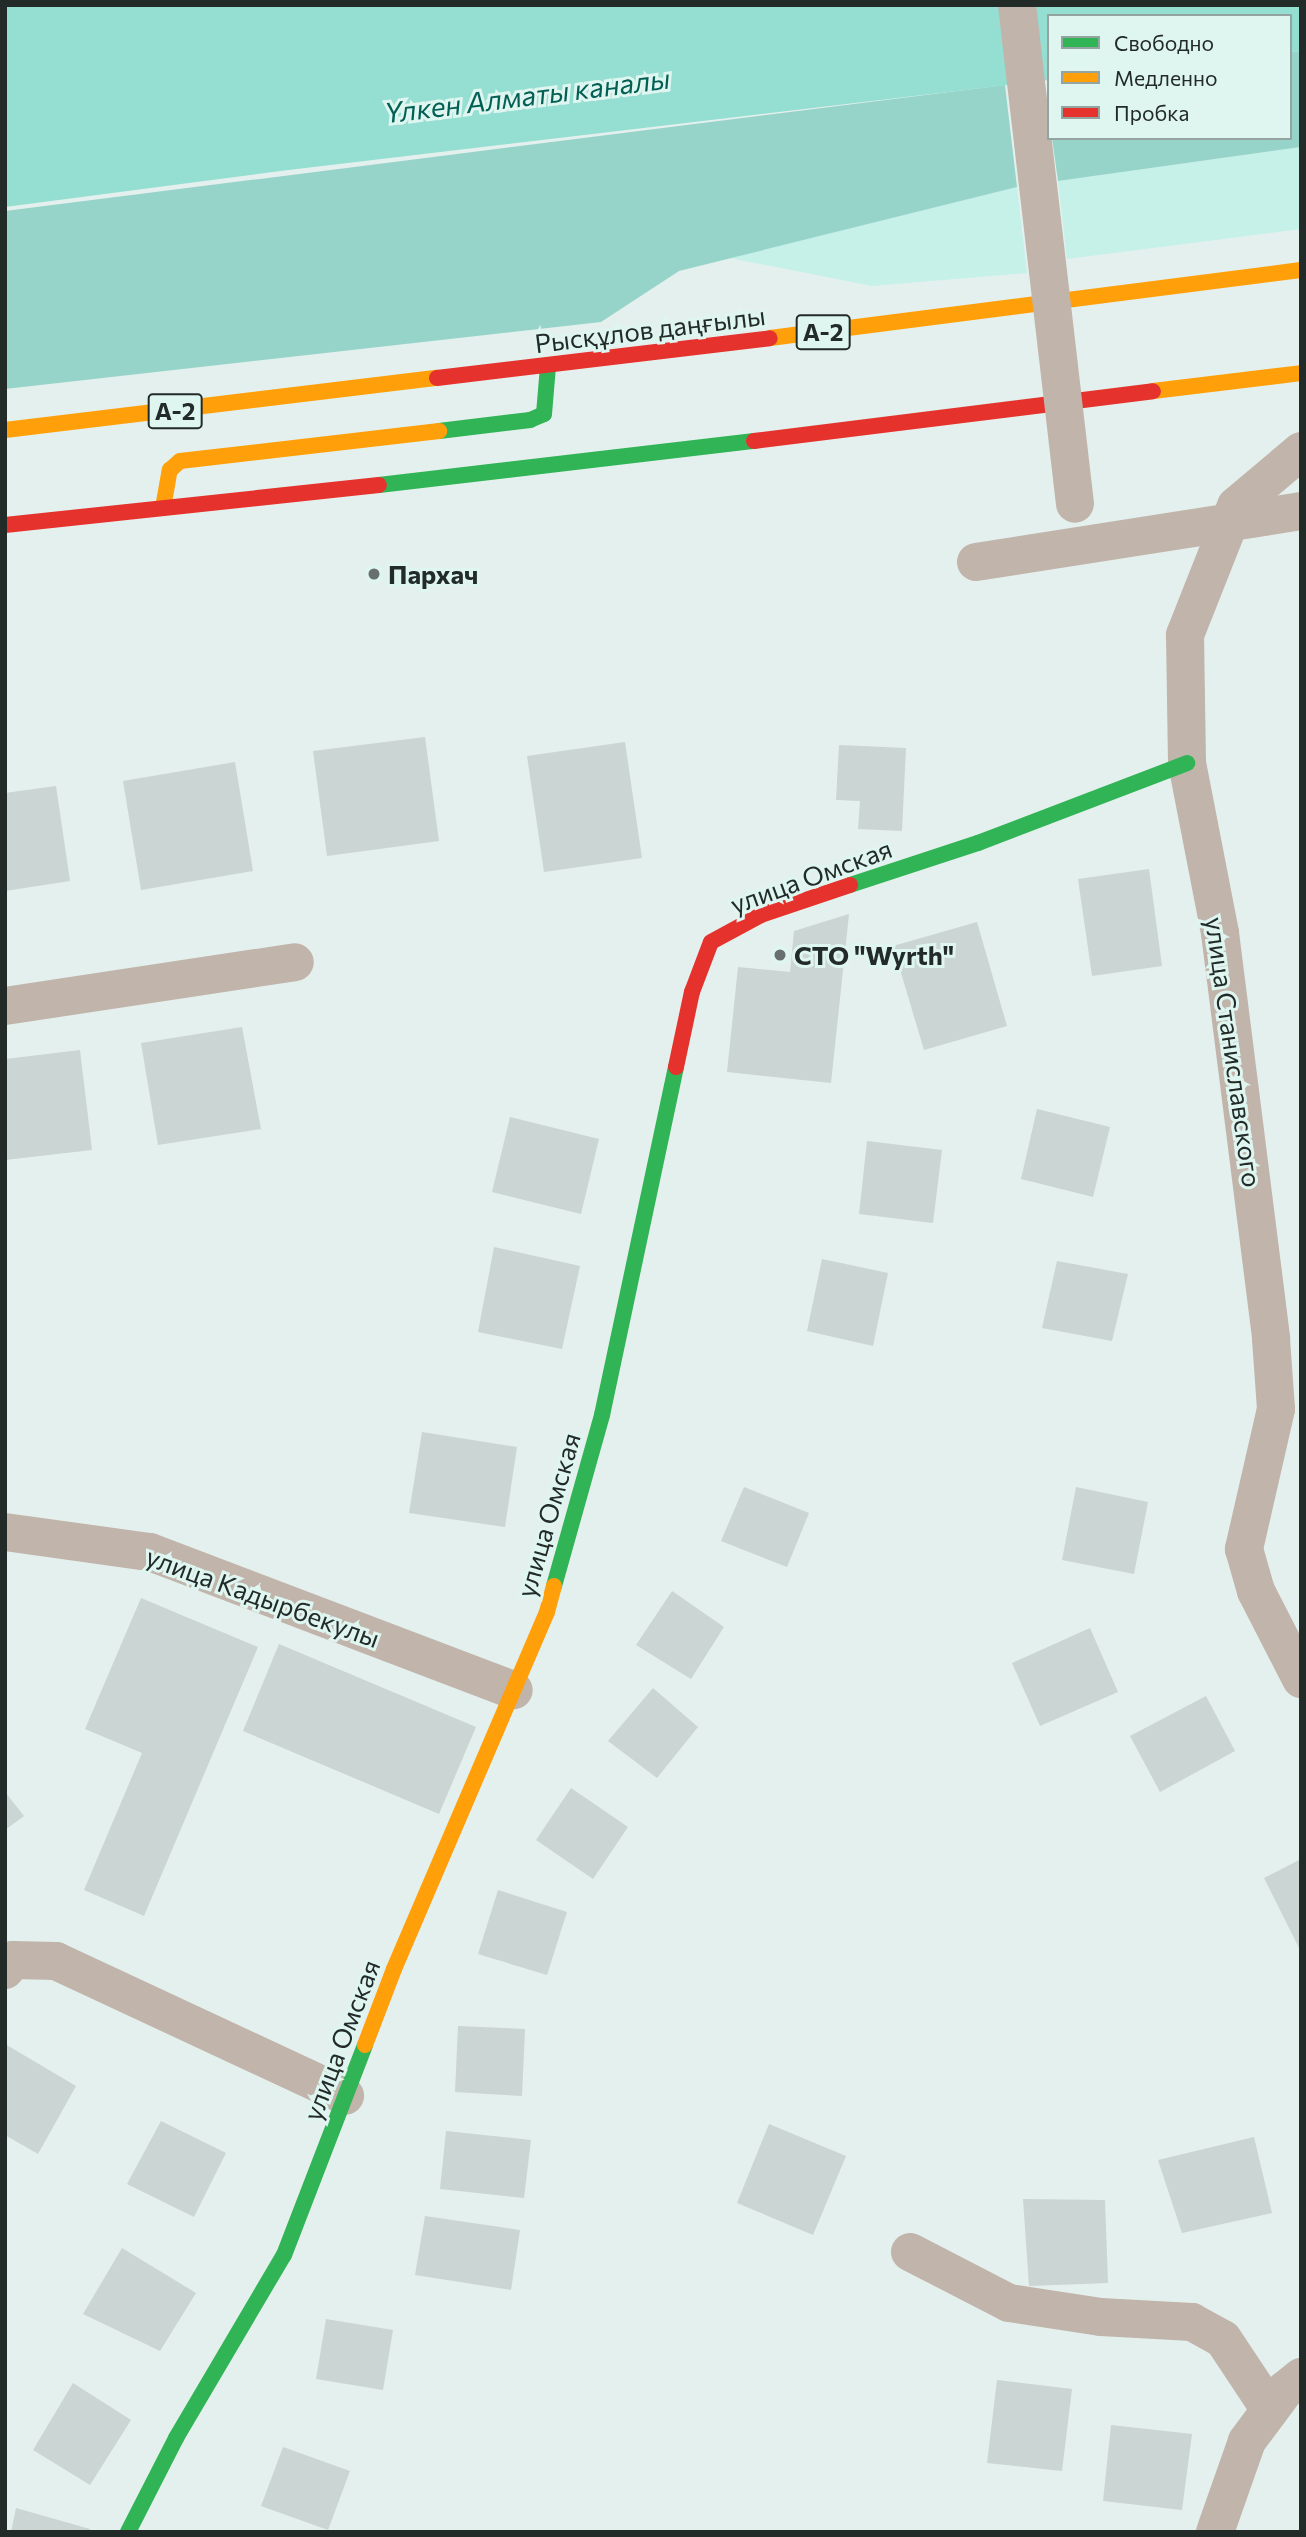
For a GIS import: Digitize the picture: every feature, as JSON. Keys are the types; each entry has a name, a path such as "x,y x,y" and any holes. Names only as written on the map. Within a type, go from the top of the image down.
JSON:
{"main road":[{"name":"Рысқұлов даңғылы","path":"5,430 1060,303 1301,270"},
{"path":"163,508 170,471 180,461 530,419 544,414 548,366"},
{"path":"5,525 488,474 1301,373"},
{"name":"улица Омская","path":"128,2532 176,2438 284,2255 394,1969 547,1612 601,1415 692,992 711,942 761,915 978,843 1187,763"}],"street":[{"path":"1017,5 1075,504"},
{"name":"улица Станиславского","path":"1301,451 1236,506 1185,635 1187,763 1220,933 1287,1390 1276,1409 1244,1549 1256,1591 1301,1679"},
{"path":"976,562 1301,511"},
{"path":"5,1006 295,962"},
{"name":"улица Кадырбекулы","path":"5,1532 150,1552 514,1690"},
{"path":"5,1970 13,1960 55,1961 345,2096"},
{"path":"910,2252 1009,2303 1101,2317 1192,2322 1223,2339 1270,2410"},
{"path":"1216,2532 1247,2441 1285,2390 1301,2377"}],"shaded area":[{"path":"1301,51 1301,147 1058,181 1052,140 1292,140 1292,52"},
{"path":"1005,85 1017,187 679,271 601,322 5,389 5,211"},
{"path":"1301,147 1301,229 1067,259 1058,181"},
{"path":"1017,187 1027,273 872,286 730,258"}],"water":[{"name":"Үлкен Алматы каналы","path":"5,5 1301,5 1301,51 1292,52 1292,14 1047,14 1047,80 280,171 5,207"}],"building":[{"path":"425,737 439,841 327,856 313,751"},
{"path":"625,742 642,858 544,872 527,756"},
{"path":"839,745 906,748 902,831 858,829 860,801 836,800"},
{"path":"235,762 253,871 141,890 123,781"},
{"path":"56,786 70,881 5,891 5,793"},
{"path":"1149,869 1162,966 1092,976 1078,879"},
{"path":"849,914 831,1083 727,1072 738,967 790,972 794,931"},
{"path":"977,922 1007,1026 924,1050 893,946"},
{"path":"242,1027 261,1129 158,1145 141,1043"},
{"path":"80,1050 92,1150 5,1160 5,1059"},
{"path":"1037,1109 1110,1127 1093,1197 1021,1179"},
{"path":"510,1117 599,1139 581,1214 492,1192"},
{"path":"867,1141 942,1150 933,1223 859,1214"},
{"path":"494,1247 580,1266 562,1349 478,1332"},
{"path":"822,1259 888,1273 873,1346 807,1331"},
{"path":"1057,1261 1128,1274 1112,1341 1042,1328"},
{"path":"422,1432 517,1447 505,1527 409,1513"},
{"path":"744,1487 809,1513 787,1567 721,1541"},
{"path":"1076,1487 1148,1502 1134,1574 1062,1560"},
{"path":"672,1591 724,1627 691,1679 636,1645"},
{"path":"141,1598 258,1647 144,1916 84,1890 142,1753 85,1729"},
{"path":"1090,1628 1118,1692 1040,1726 1012,1663"},
{"path":"279,1644 476,1727 439,1814 243,1731"},
{"path":"653,1688 698,1727 657,1778 608,1741"},
{"path":"1206,1696 1235,1751 1160,1792 1130,1736"},
{"path":"571,1788 628,1827 593,1879 536,1840"},
{"path":"5,1792 24,1816 5,1830"},
{"path":"1301,1859 1301,1952 1264,1878"},
{"path":"498,1890 567,1912 547,1975 478,1954"},
{"path":"458,2026 525,2029 522,2096 455,2092"},
{"path":"5,2044 76,2086 38,2154 5,2135"},
{"path":"161,2121 226,2153 194,2217 127,2184"},
{"path":"769,2124 846,2156 813,2235 737,2203"},
{"path":"446,2131 531,2140 524,2198 440,2189"},
{"path":"1254,2137 1272,2213 1182,2233 1158,2160"},
{"path":"1023,2199 1105,2200 1108,2283 1029,2286"},
{"path":"425,2216 520,2230 511,2290 415,2275"},
{"path":"122,2248 196,2293 160,2351 83,2314"},
{"path":"326,2319 393,2330 383,2390 316,2379"},
{"path":"997,2380 1072,2389 1062,2471 987,2463"},
{"path":"73,2383 131,2420 90,2485 33,2450"},
{"path":"1111,2425 1192,2434 1182,2510 1103,2501"},
{"path":"283,2447 350,2471 328,2530 261,2506"},
{"path":"16,2508 90,2529 89,2532 11,2532"}],"traffic: fast":[{"path":"439,431 530,420 544,414 548,366"},
{"path":"379,485 754,441"},
{"path":"850,885 978,843 1187,763"},
{"path":"554,1586 602,1415 676,1067"},
{"path":"128,2532 176,2438 284,2255 365,2045"}],"traffic: slow":[{"path":"770,338 1301,270"},
{"path":"1153,391 1301,373"},
{"path":"5,430 437,378"},
{"path":"163,508 170,470 180,461 439,431"},
{"path":"365,2045 394,1969 547,1612 554,1586"}],"traffic: jam":[{"path":"437,378 770,338"},
{"path":"754,441 1153,391"},
{"path":"5,525 379,485"},
{"path":"676,1067 692,992 711,942 761,915 850,885"}],"place":[{"name":"Пархач","path":"374,574"},
{"name":"СТО \"Wyrth\"","path":"780,955"}]}
